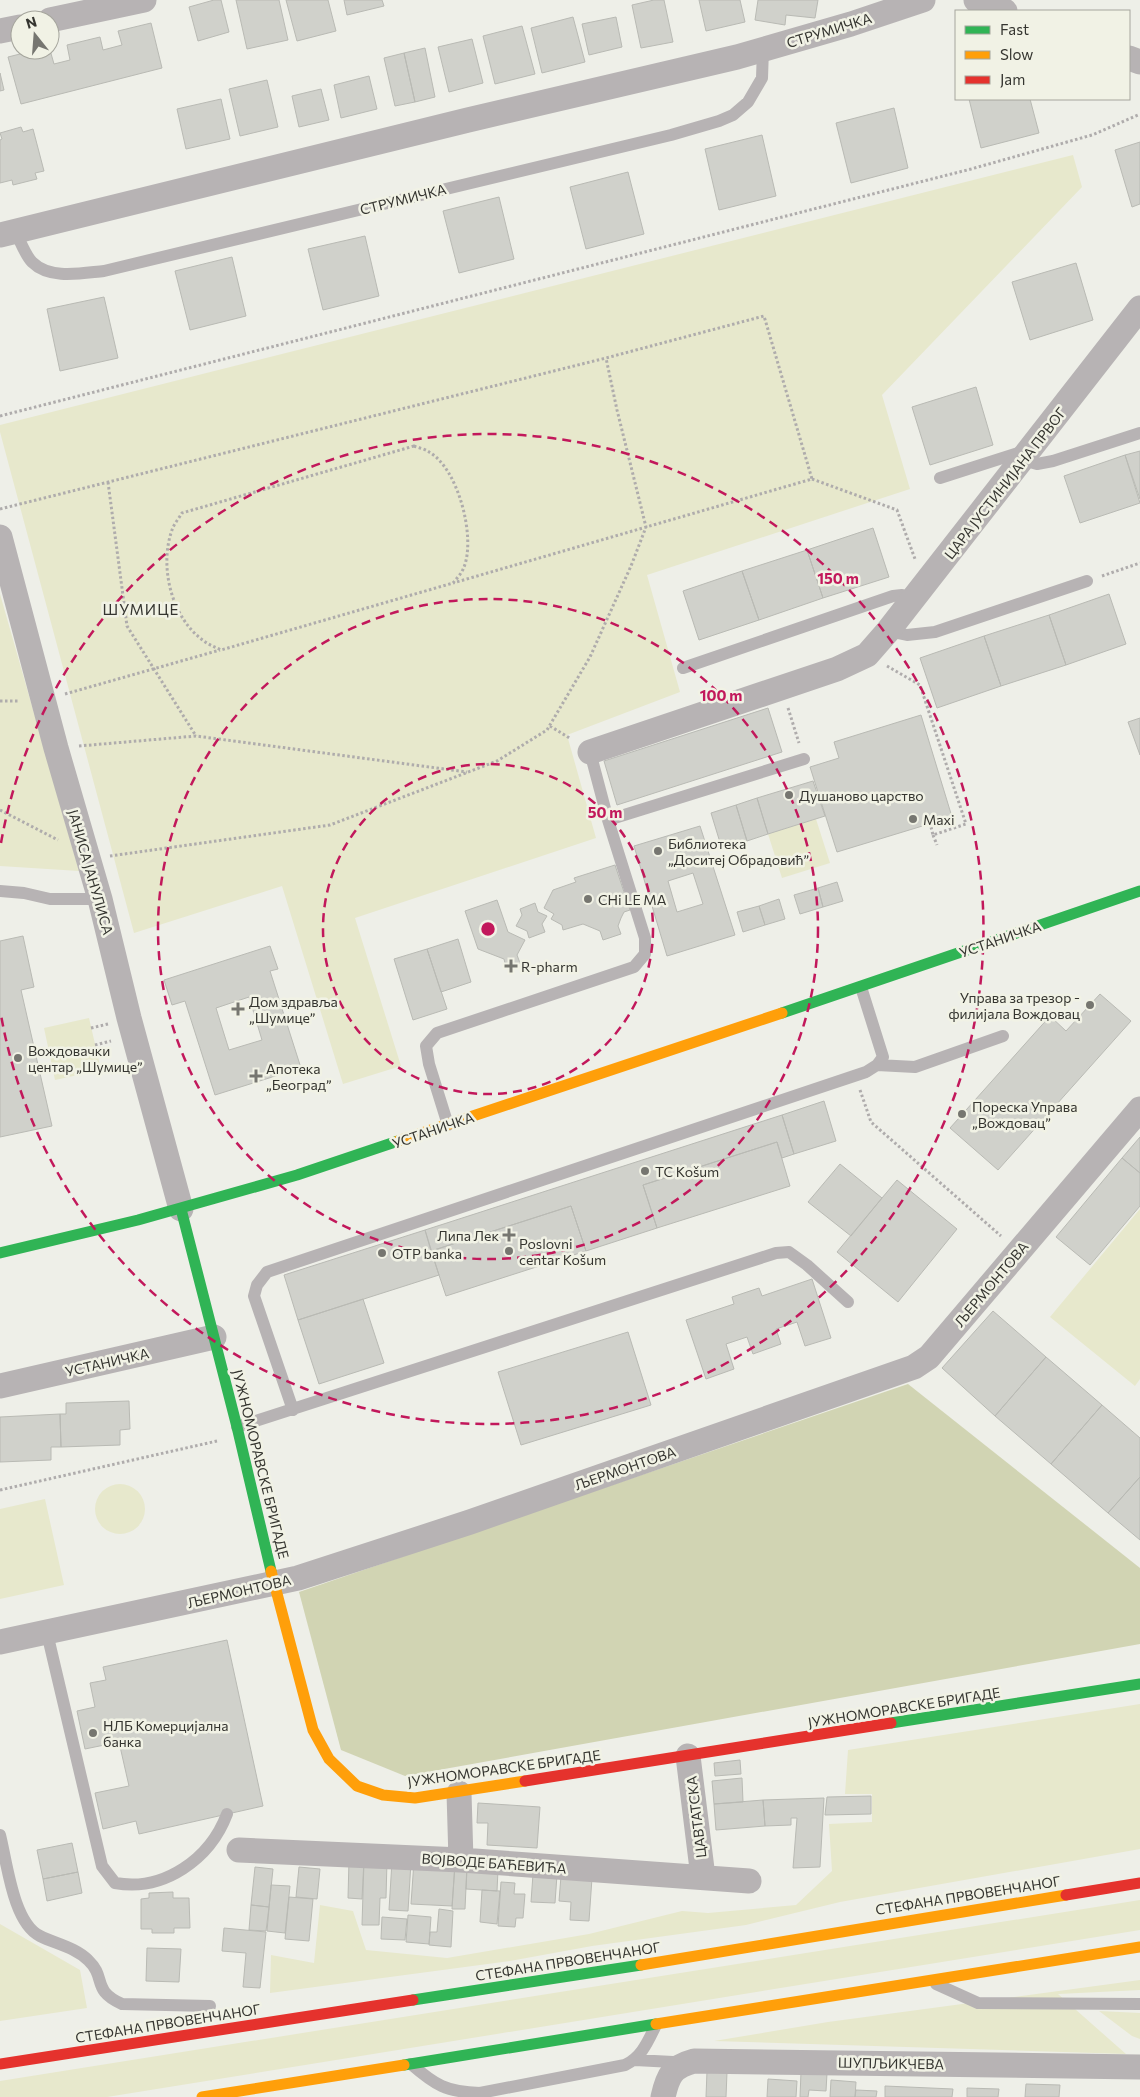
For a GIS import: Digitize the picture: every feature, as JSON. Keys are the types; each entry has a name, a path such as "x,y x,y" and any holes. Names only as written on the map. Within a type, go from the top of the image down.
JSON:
{"main road":[{"name":"УСТАНИЧКА","path":"0,1254 181,1209 297,1175 861,987 1140,891"},
{"name":"ЈУЖНОМОРАВСКЕ БРИГАДЕ","path":"181,1209 238,1431 274,1584 313,1730 330,1759 357,1786 383,1795 415,1798 1140,1684"},
{"name":"СТЕФАНА ПРВОВЕНЧАНОГ","path":"0,2064 694,1957 888,1923 1140,1883"},
{"path":"202,2097 1140,1947"}],"street":[{"path":"60,18 144,0"},
{"name":"СТРУМИЧКА","path":"8,233 763,49 851,24 923,0"},
{"path":"976,0 1002,10"},
{"name":"ЦАРА ЈУСТИНИЈАНА ПРВОГ","path":"867,654 914,599 1140,308"},
{"name":"ЈАНИСА ЈАНУЛИСА","path":"0,537 56,748 100,899 129,1018 181,1209"},
{"path":"590,752 837,669 867,654"},
{"name":"ЉЕРМОНТОВА","path":"0,1642 274,1584 470,1522 914,1367 929,1357 1140,1109"},
{"name":"УСТАНИЧКА","path":"0,1386 214,1337"},
{"name":"ЦАВТАТСКА","path":"688,1756 703,1877"},
{"path":"459,1792 461,1860"},
{"name":"ВОЈВОДЕ БАЋЕВИЋА","path":"239,1850 461,1860 749,1881"},
{"name":"ШУПЉИКЧЕВА","path":"680,2065 694,2060 1140,2067"},
{"path":"663,2097 669,2076 680,2065"}],"lane":[{"name":"СТРУМИЧКА","path":"8,233 32,262 48,271 72,274 104,271 661,137 734,115 748,102 762,78 763,49"},
{"path":"940,478 1027,454 1037,464 1053,461 1140,433"},
{"path":"888,631 908,635 935,632 1087,581"},
{"path":"683,668 893,596 902,595 914,599"},
{"path":"448,1125 429,1064 426,1046 437,1033 634,967 645,954 645,938 608,820 590,752"},
{"path":"608,820 804,759"},
{"path":"0,891 50,898 100,899"},
{"path":"293,1410 254,1296 257,1285 266,1272 856,1075 877,1065 883,1057 861,987"},
{"path":"877,1065 915,1067 1004,1036"},
{"path":"238,1431 293,1410 776,1253 789,1252 807,1265 848,1302"},
{"path":"47,1632 102,1866 107,1875 115,1883 126,1885 174,1876 187,1868 209,1846 220,1831 227,1814"},
{"path":"0,1835 19,1911 29,1928 38,1936 70,1948 88,1960 93,1966 100,1987 108,1998 122,2004 210,2006"},
{"path":"928,1980 978,2002 1140,2004"},
{"path":"635,2060 643,2050 657,2024"},
{"path":"411,2064 438,2086 455,2091 480,2093 612,2069 635,2060 673,2062 680,2065"}],"path":[{"path":"0,416 980,166 1092,135 1140,114"},
{"path":"0,509 606,358 764,316 812,479"},
{"path":"0,810 87,855 103,856 330,825 497,761 547,730 590,657 646,527 606,358"},
{"path":"221,650 203,641 178,610 168,575 168,551 172,529 182,513 191,510 414,446 430,452 445,468 456,485 467,526 467,548 464,567 453,583"},
{"path":"43,700 812,479 896,510 914,557"},
{"path":"108,482 127,626 196,736"},
{"path":"1087,581 1140,564"},
{"path":"867,654 920,685 966,824 933,835"},
{"path":"782,688 804,759"},
{"path":"56,748 196,736 468,772"},
{"path":"930,823 937,845"},
{"path":"856,1075 871,1122 1019,1251"},
{"path":"0,1490 238,1431"}],"green space":[{"path":"1073,155 1082,187 882,395 910,489 647,575 680,692 567,735 596,838 355,918 401,1066 343,1084 282,886 134,933 0,432 0,425"},
{"path":"0,594 79,871 0,866"},
{"path":"816,819 830,863 782,878 768,834"},
{"path":"89,1018 101,1070 55,1080 44,1028"},
{"path":"1140,1209 1140,1379 1135,1386 1050,1317"},
{"path":"908,1384 1140,1568 1140,1644 405,1776 341,1750 299,1592"},
{"path":"120,1484 138,1491 145,1509 138,1527 120,1534 102,1527 95,1509 102,1491"},
{"path":"45,1499 64,1585 0,1599 0,1509"},
{"path":"1140,1704 1140,1849 840,1902 746,1925 592,1946 510,1961 270,1993 271,1955 314,1963 320,1905 353,1911 366,1950 447,1958 589,1934 682,1911 708,1913 796,1905 832,1871 829,1824 872,1822 872,1794 845,1794 848,1750"},
{"path":"1140,1900 1140,1930 107,2097 0,2097 0,2081"},
{"path":"0,1924 80,1970 87,2008 0,2021"},
{"path":"1140,1980 1140,1990 1058,1994 1126,2054 714,2041 828,2022"},
{"path":"1099,2011 1140,2013 1140,2039 1132,2036"}],"building":[{"path":"221,0 229,32 198,41 189,7"},
{"path":"236,0 279,0 288,40 247,49"},
{"path":"286,0 328,0 336,31 297,41"},
{"path":"344,0 382,0 384,6 347,15"},
{"path":"654,0 664,0 673,42 641,48 632,5"},
{"path":"699,0 740,0 745,22 706,31"},
{"path":"758,0 818,0 815,18 786,15 785,25 755,20"},
{"path":"573,17 585,62 542,73 531,28"},
{"path":"616,17 622,47 589,55 582,24"},
{"path":"151,23 162,68 21,104 8,57 10,56 10,60 53,60 54,64 70,60 67,45 100,37 103,50 122,45 118,31"},
{"path":"522,26 535,74 495,84 483,36"},
{"path":"472,39 483,83 449,92 438,47"},
{"path":"425,48 435,97 415,102 404,53"},
{"path":"404,53 415,102 395,106 384,58"},
{"path":"0,73 4,90 0,91"},
{"path":"369,76 377,109 341,118 334,85"},
{"path":"267,80 278,127 240,136 229,89"},
{"path":"321,89 329,120 299,127 292,96"},
{"path":"221,99 230,139 186,149 177,109"},
{"path":"969,100 1030,100 1039,133 981,148"},
{"path":"894,108 908,168 851,183 836,123"},
{"path":"21,127 23,132 33,129 44,171 35,173 37,179 13,185 12,180 0,183 0,140 2,139 0,133"},
{"path":"762,135 776,196 719,210 705,149"},
{"path":"1140,142 1140,204 1132,207 1115,150"},
{"path":"628,172 644,234 586,249 570,187"},
{"path":"499,197 514,259 459,273 443,211"},
{"path":"365,236 379,296 323,310 308,249"},
{"path":"232,257 246,316 190,330 175,271"},
{"path":"1076,263 1093,320 1030,340 1012,282"},
{"path":"104,297 118,358 60,371 47,309"},
{"path":"976,387 993,445 930,465 912,407"},
{"path":"1140,451 1140,499 1125,455"},
{"path":"1125,455 1140,503 1080,523 1064,476"},
{"path":"873,528 889,577 823,598 807,550"},
{"path":"807,550 823,598 759,620 742,571"},
{"path":"742,571 759,620 699,640 683,591"},
{"path":"1109,594 1126,644 1066,665 1049,615"},
{"path":"1049,615 1066,665 1001,686 984,636"},
{"path":"984,636 1001,686 937,708 920,658"},
{"path":"768,708 782,752 617,805 604,761"},
{"path":"921,715 952,817 837,852 810,767 839,758 834,742"},
{"path":"1140,718 1140,755 1128,722"},
{"path":"813,781 825,816 768,834 757,798"},
{"path":"757,798 768,834 747,841 736,805"},
{"path":"736,805 747,841 722,849 711,813"},
{"path":"700,826 735,935 667,956 634,846","holes":["693,873 703,904 677,912 668,881"]},
{"name":"CHi LE MA","path":"615,865 630,910 624,912 618,926 621,934 603,940 600,931 583,924 563,930 562,925 551,919 554,914 544,908 553,890 576,882 574,878"},
{"path":"837,882 843,901 823,907 818,888"},
{"path":"818,888 823,907 800,914 794,895"},
{"path":"779,899 785,919 765,925 759,906"},
{"path":"497,900 508,932 525,940 517,955 520,963 506,967 504,959 478,949 465,911"},
{"path":"535,903 538,912 547,916 542,924 545,932 529,938 527,931 516,926 522,915 520,909"},
{"path":"759,906 765,925 743,932 737,912"},
{"name":"Вождовачки центар „Шумице”","path":"23,936 34,987 21,990 52,1126 0,1137 0,941"},
{"path":"458,939 471,982 441,992 427,949"},
{"path":"270,946 278,969 270,971 301,1068 215,1095 185,1001 172,1005 164,980","holes":["249,997 262,1040 229,1050 216,1008"]},
{"path":"427,949 447,1009 413,1020 394,959"},
{"path":"1100,994 1131,1021 998,1170 950,1128 1050,1016 1066,1031"},
{"path":"824,1101 836,1141 794,1154 782,1115"},
{"name":"TC Košum","path":"782,1115 794,1154 782,1158 777,1142 643,1185 657,1228 586,1251 571,1206 431,1251 425,1230"},
{"path":"1140,1137 1140,1173 1122,1158"},
{"path":"777,1142 790,1186 657,1228 643,1185"},
{"path":"1122,1158 1140,1173 1140,1206 1090,1265 1056,1237"},
{"path":"840,1164 882,1198 851,1236 808,1202"},
{"path":"897,1180 957,1229 898,1302 837,1252"},
{"name":"Poslovni centar Košum","path":"571,1206 586,1251 446,1296 431,1251"},
{"path":"425,1230 439,1275 298,1320 284,1275"},
{"path":"812,1279 831,1338 805,1346 797,1322 776,1329 781,1344 753,1354 747,1337 726,1344 734,1369 706,1379 686,1320 734,1304 732,1297 759,1288 762,1296"},
{"path":"363,1299 384,1363 319,1384 298,1320"},
{"path":"993,1311 1046,1357 995,1416 942,1368"},
{"path":"628,1332 651,1405 521,1445 498,1372"},
{"path":"1046,1357 1102,1405 1051,1464 995,1416"},
{"path":"129,1401 130,1429 120,1430 120,1445 61,1447 60,1414 66,1414 66,1403"},
{"path":"1102,1405 1140,1438 1140,1477 1108,1513 1051,1464"},
{"path":"60,1414 61,1447 51,1447 51,1460 0,1462 0,1417"},
{"path":"1140,1477 1140,1540 1108,1513"},
{"path":"227,1640 263,1806 139,1834 136,1821 103,1829 95,1793 129,1786 119,1742 85,1749 77,1711 95,1707 90,1683 106,1680 103,1667"},
{"path":"740,1760 741,1774 715,1776 714,1763"},
{"path":"742,1778 743,1802 714,1804 712,1781"},
{"path":"871,1796 871,1814 825,1815 827,1797"},
{"path":"824,1798 820,1867 793,1868 797,1818 791,1818 791,1825 765,1826 763,1800"},
{"path":"763,1800 765,1826 716,1830 714,1804"},
{"path":"478,1803 540,1807 537,1848 487,1845 488,1823 477,1823"},
{"path":"72,1843 78,1872 43,1879 37,1850"},
{"path":"349,1860 364,1860 362,1899 348,1898"},
{"path":"364,1860 387,1861 386,1898 380,1898 379,1925 362,1925"},
{"path":"392,1861 411,1862 408,1911 389,1910"},
{"path":"414,1861 455,1864 452,1906 411,1904"},
{"path":"455,1864 467,1865 465,1909 452,1909"},
{"path":"255,1867 273,1869 269,1907 251,1905"},
{"path":"299,1867 320,1869 317,1899 296,1897"},
{"path":"467,1868 498,1870 497,1891 466,1889"},
{"path":"78,1872 82,1893 47,1901 43,1879"},
{"path":"533,1874 557,1875 555,1903 531,1902"},
{"path":"561,1876 592,1878 589,1921 570,1920 571,1902 559,1901"},
{"path":"501,1882 515,1883 514,1894 525,1894 523,1918 516,1918 515,1927 498,1926"},
{"path":"271,1885 290,1886 285,1933 267,1931"},
{"path":"482,1890 500,1891 497,1924 480,1922"},
{"path":"173,1892 173,1898 189,1898 190,1928 174,1928 174,1933 152,1933 152,1929 141,1929 141,1899 149,1898 149,1893"},
{"path":"289,1897 313,1899 309,1941 285,1939"},
{"path":"251,1905 269,1907 266,1931 249,1930"},
{"path":"439,1909 453,1911 451,1947 429,1945 430,1932 437,1932"},
{"path":"408,1915 431,1917 429,1944 406,1942"},
{"path":"382,1917 407,1919 405,1940 381,1939"},
{"path":"224,1928 266,1932 260,1988 243,1987 246,1953 222,1951"},
{"path":"147,1948 181,1949 179,1982 146,1981"},
{"path":"707,2071 727,2072 726,2097 706,2097"},
{"path":"801,2072 827,2073 826,2091 809,2090 808,2097 800,2097"},
{"path":"768,2079 797,2081 796,2097 767,2097"},
{"path":"831,2080 856,2082 855,2097 830,2097"},
{"path":"1026,2084 1060,2085 1059,2097 1025,2097"},
{"path":"885,2086 953,2089 952,2097 885,2097"},
{"path":"967,2088 999,2089 998,2097 967,2097"},
{"path":"856,2090 877,2091 876,2097 855,2097"}],"traffic: fast":[{"path":"782,1013 1140,891"},
{"path":"0,1253 138,1220 297,1175 398,1141"},
{"path":"181,1209 237,1427 271,1571"},
{"path":"891,1723 1140,1684"},
{"path":"413,2000 641,1965"},
{"path":"404,2065 656,2024"}],"traffic: slow":[{"path":"398,1141 782,1013"},
{"path":"271,1571 313,1730 329,1759 357,1786 383,1795 415,1798 525,1781"},
{"path":"641,1965 1066,1895"},
{"path":"656,2024 1140,1947"},
{"path":"202,2097 404,2065"}],"traffic: jam":[{"path":"525,1781 891,1723"},
{"path":"1066,1895 1140,1883"},
{"path":"0,2064 413,2000"}],"place":[{"name":"Душаново царство","path":"789,795"},
{"name":"Maxi","path":"913,819"},
{"name":"Библиотека „Доситеј Обрадовић”","path":"658,851"},
{"name":"CHi LE MA","path":"588,899"},
{"name":"R-pharm","path":"511,966"},
{"name":"Управа за трезор - филијала Вождовац","path":"1090,1005"},
{"name":"Дом здравља „Шумице”","path":"238,1009"},
{"name":"Вождовачки центар „Шумице”","path":"18,1058"},
{"name":"Апотека „Београд”","path":"256,1076"},
{"name":"Пореска Управа „Вождовац”","path":"962,1114"},
{"name":"TC Košum","path":"645,1171"},
{"name":"Липа Лек","path":"509,1235"},
{"name":"Poslovni centar Košum","path":"509,1251"},
{"name":"OTP banka","path":"382,1253"},
{"name":"НЛБ Комерцијална банка","path":"93,1733"}],"district":[{"name":"ШУМИЦЕ","path":"141,609"}]}
